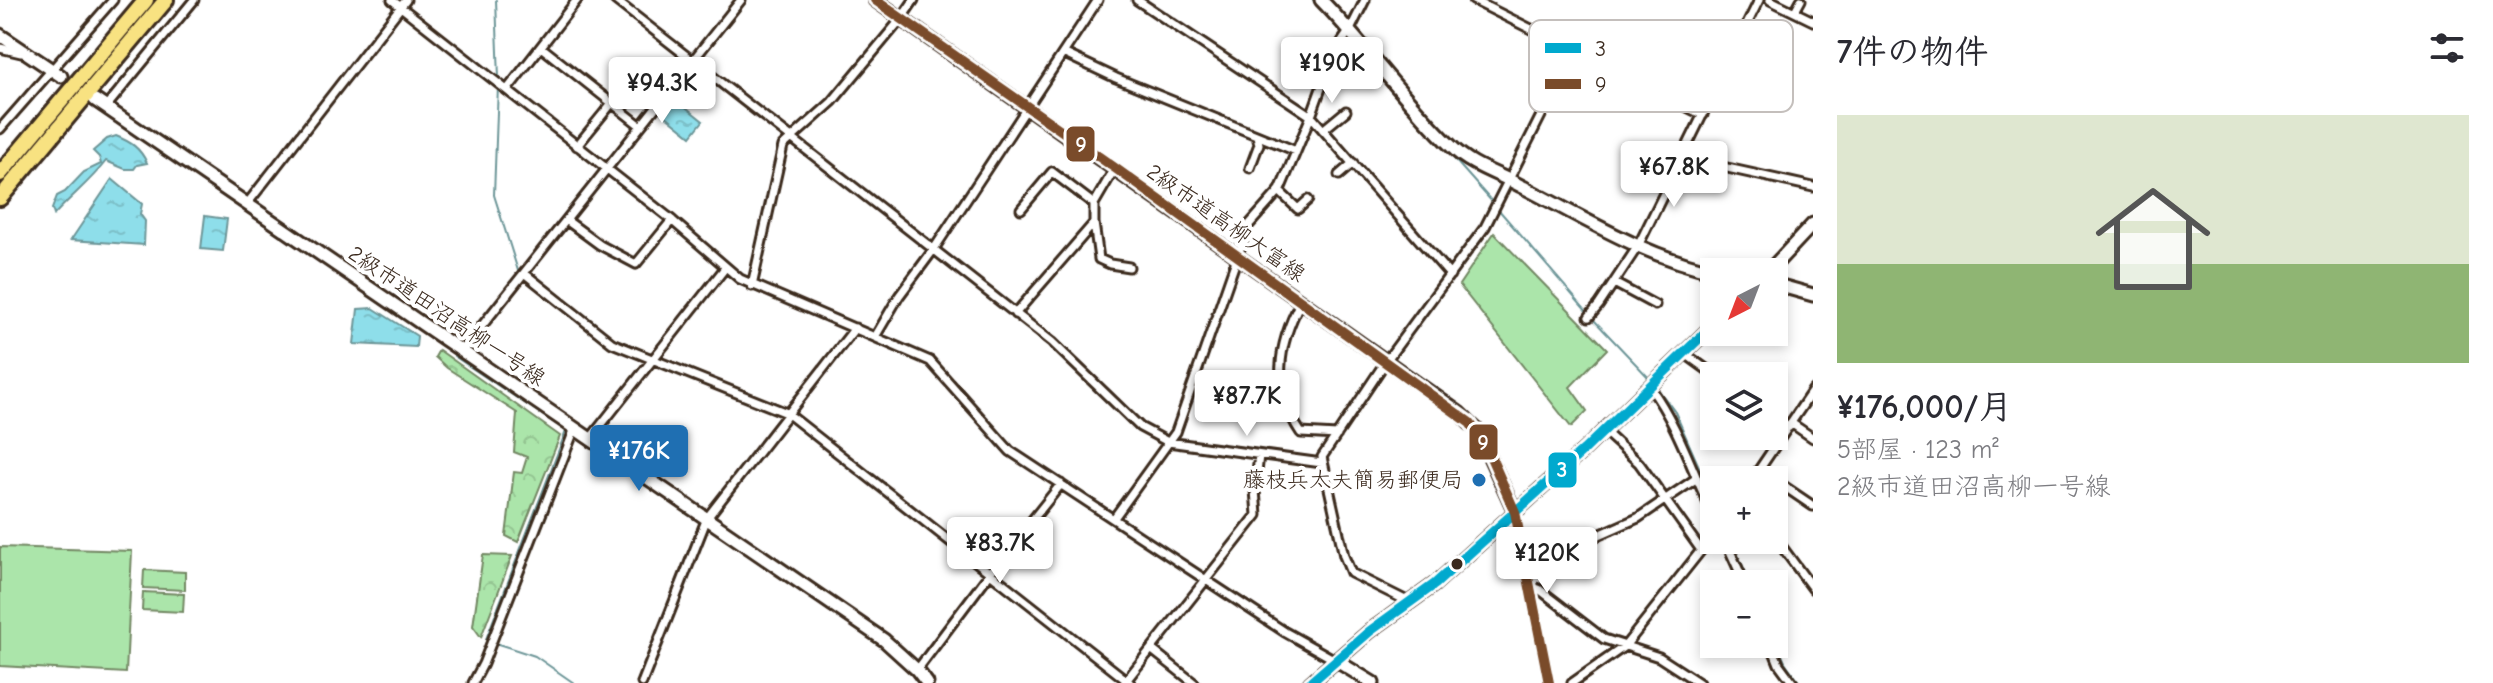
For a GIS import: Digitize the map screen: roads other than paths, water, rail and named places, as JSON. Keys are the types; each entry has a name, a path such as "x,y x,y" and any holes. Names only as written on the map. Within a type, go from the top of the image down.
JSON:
{"highway":[{"path":"0,174 146,0"},
{"path":"0,198 166,0"}],"street":[{"path":"0,129 56,73 113,0"},
{"path":"100,104 194,0"},
{"path":"392,0 403,3 606,170 672,220 725,268 752,286 930,361 1010,451 1285,632 1373,683"},
{"path":"507,90 577,0"},
{"path":"615,0 1052,342 1140,427 1168,442 1322,463"},
{"path":"462,351 741,0"},
{"name":"2級市道高柳大富線","path":"875,0 1459,413 1478,431 1515,512"},
{"path":"752,286 783,146 832,102 914,0"},
{"path":"875,337 899,296 934,249 1098,0"},
{"path":"1137,0 1311,116 1450,275"},
{"path":"1321,0 1453,149 1476,165 1638,246 1700,268"},
{"path":"1114,518 1176,432 1248,226 1279,191 1333,55 1365,0"},
{"path":"1473,0 1529,28"},
{"path":"1749,20 1759,0"},
{"path":"1770,0 1813,21"},
{"path":"1795,11 1801,0"},
{"path":"247,204 403,3"},
{"path":"0,35 56,73"},
{"path":"541,47 641,126"},
{"path":"0,48 25,53"},
{"path":"1063,53 1116,78 1296,151"},
{"path":"577,146 612,103"},
{"name":"2級市道田沼高柳一号線","path":"100,104 884,640 927,683"},
{"path":"1323,130 1346,111"},
{"path":"1409,602 1351,573 1344,556 1322,457 1386,361 1485,227 1543,112"},
{"path":"1697,112 1703,115"},
{"path":"1589,317 1638,246 1704,112"},
{"path":"1250,168 1259,144 1257,136"},
{"path":"1682,158 1813,187"},
{"path":"1339,175 1353,163"},
{"path":"1115,168 1094,204 1099,259 1129,267"},
{"path":"1021,209 1052,172 1094,204"},
{"path":"1279,191 1298,209 1308,200"},
{"path":"566,220 600,245 636,264 672,220"},
{"path":"1015,314 1094,223"},
{"path":"1781,258 1813,224"},
{"path":"590,439 725,268"},
{"path":"524,273 612,343 787,413 1127,682 1257,515 1255,490 1259,455"},
{"path":"1614,283 1655,305"},
{"path":"1788,288 1813,295"},
{"path":"1301,301 1290,320 1282,346 1281,373 1285,401 1301,433 1337,435"},
{"path":"642,683 707,518 855,328"},
{"path":"1310,683 1335,660 1435,584 1604,431 1700,338"},
{"path":"1684,353 1700,364"},
{"path":"1650,387 1668,412 1700,485"},
{"path":"1763,466 1813,390"},
{"path":"1790,425 1813,438"},
{"path":"473,683 575,428"},
{"path":"1604,431 1639,463 1700,549"},
{"path":"1523,553 1583,542 1638,518 1697,478"},
{"path":"917,670 1061,484"},
{"path":"1788,489 1813,506"},
{"path":"1515,512 1549,683"},
{"path":"1572,683 1625,646 1700,551"},
{"path":"1787,554 1813,589"},
{"path":"1529,586 1539,589 1604,639 1659,657 1699,683"},
{"path":"1151,649 1194,683"},
{"path":"1777,658 1793,683"}],"water":[{"path":"672,96 703,121 691,136 660,111"},
{"path":"116,136 134,146 147,163 125,169 106,161 54,215 52,209 57,196 84,172 101,164 93,151 107,139"},
{"path":"112,179 142,204 140,214 145,221 144,245 71,240"},
{"path":"205,216 227,219 223,251 201,249"},
{"path":"373,308 417,336 416,347 354,344 358,309"}],"waterway":[{"path":"496,0 499,78"},
{"path":"1313,0 1343,34"},
{"path":"1347,39 1398,97"},
{"path":"498,85 494,195 519,274"},
{"path":"1432,134 1494,204"},
{"path":"1498,209 1588,313"},
{"path":"524,278 617,349"},
{"path":"1592,318 1651,380"},
{"path":"456,354 454,356 566,431 486,639 489,641"},
{"path":"1655,385 1675,412 1700,469"},
{"path":"909,513 985,575"},
{"path":"1737,554 1745,570"},
{"path":"990,579 1124,683"},
{"path":"495,643 535,656 574,683"},
{"path":"1783,658 1800,683"}],"place":[{"name":"藤枝兵太夫簡易郵便局","path":"1479,480"}]}
